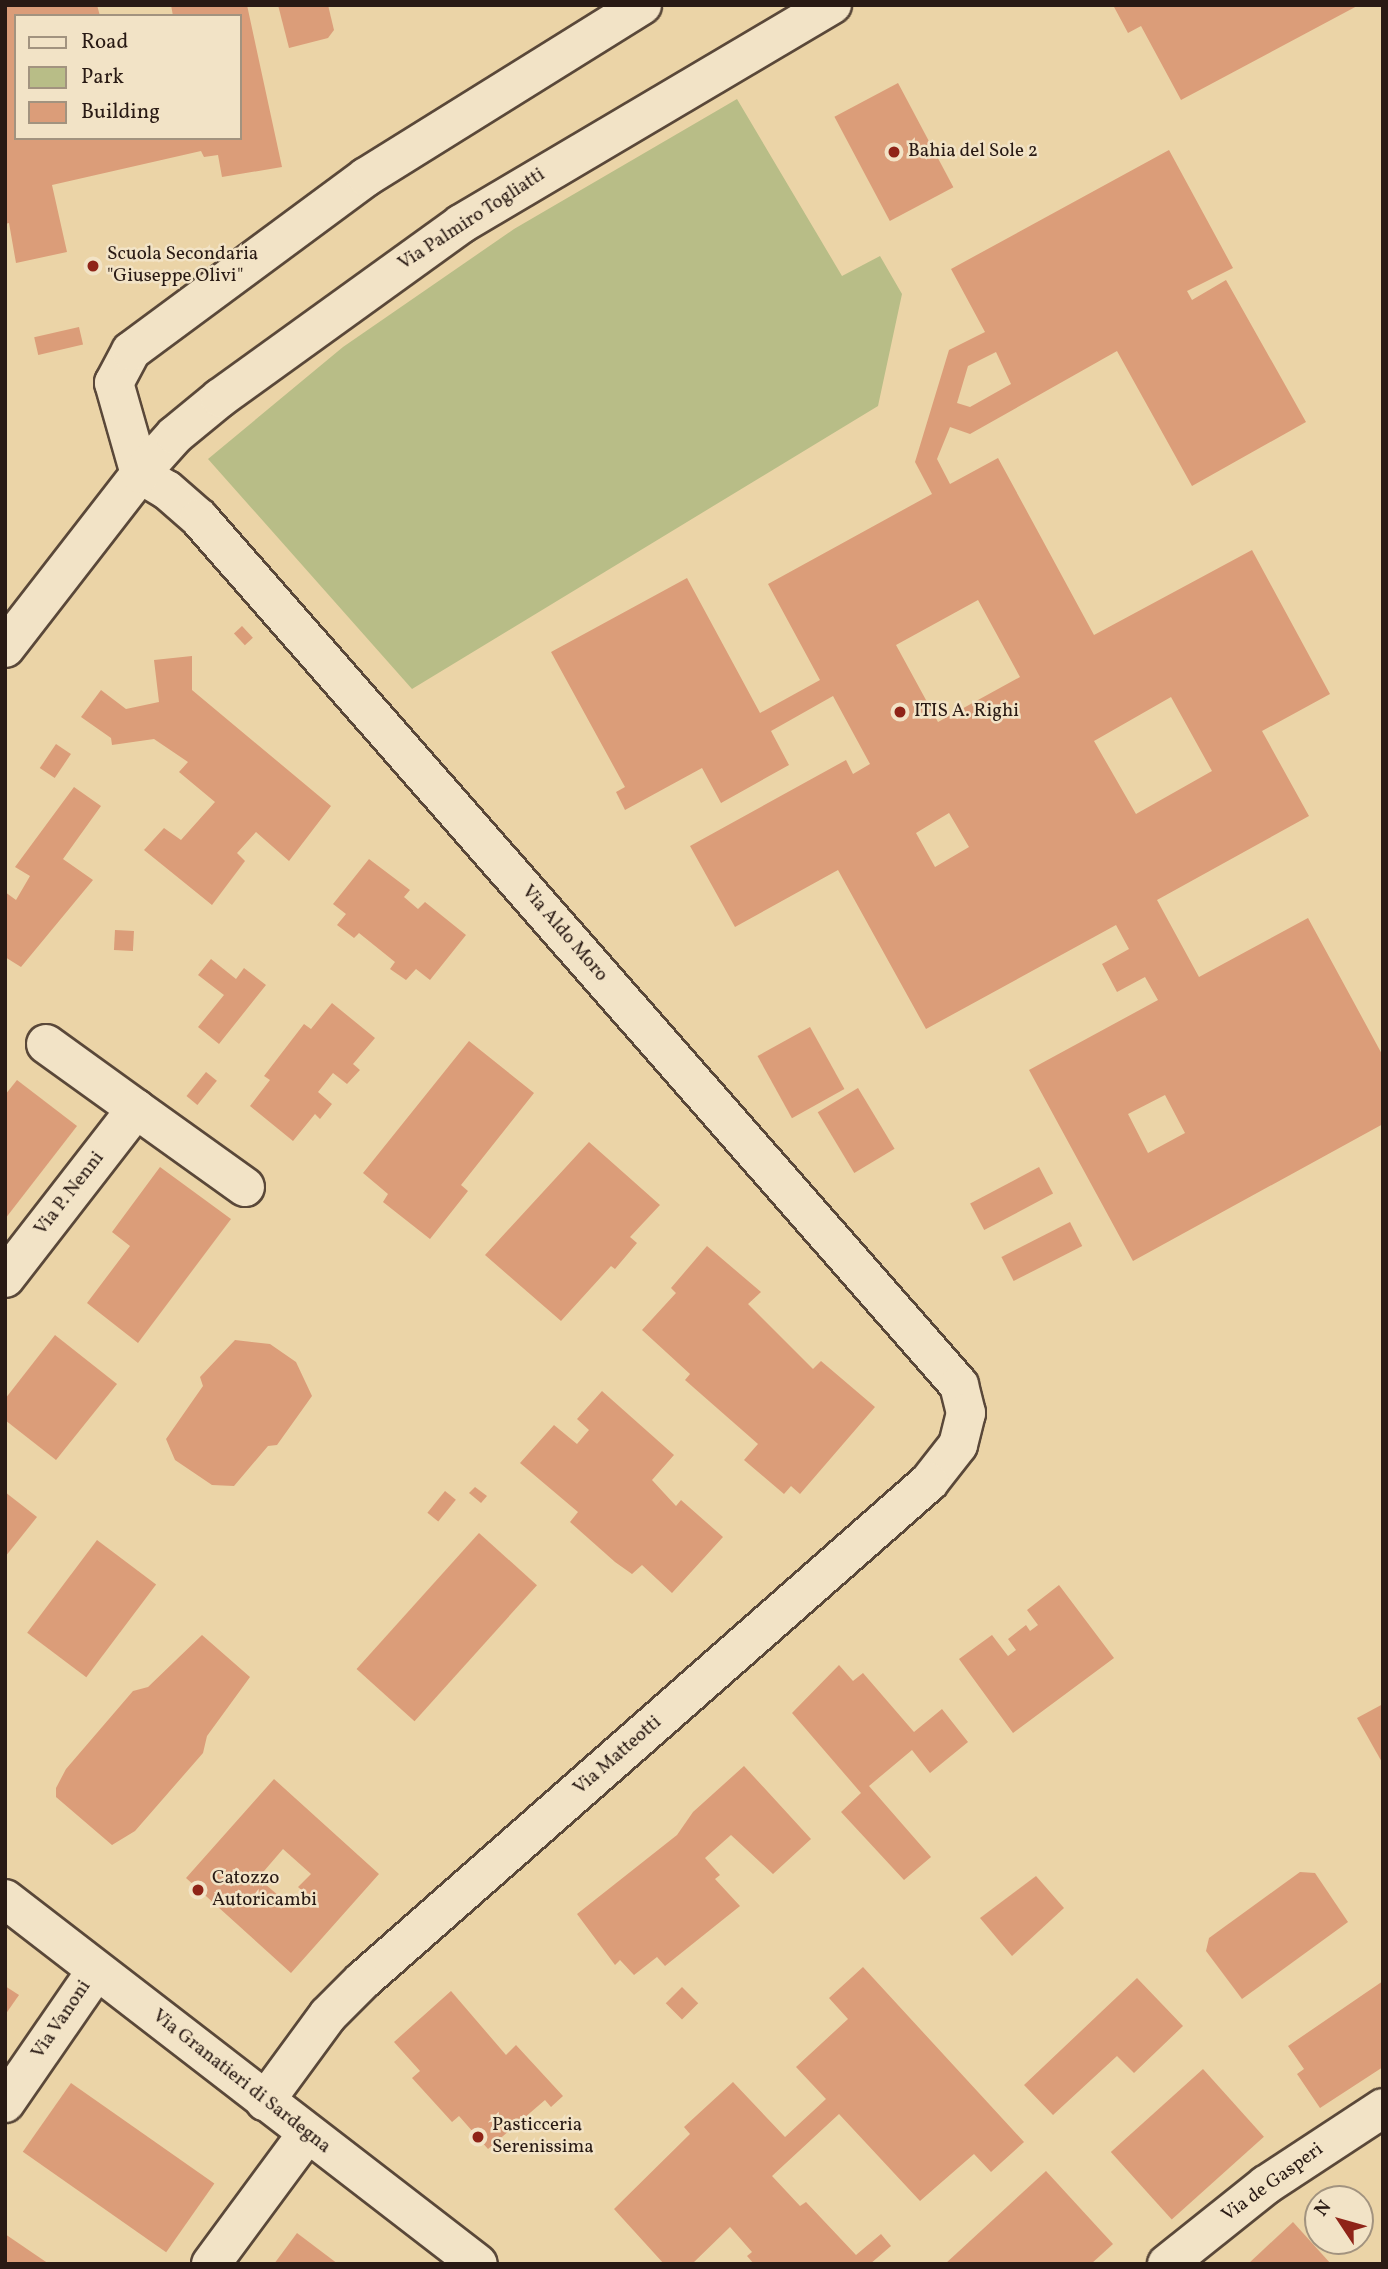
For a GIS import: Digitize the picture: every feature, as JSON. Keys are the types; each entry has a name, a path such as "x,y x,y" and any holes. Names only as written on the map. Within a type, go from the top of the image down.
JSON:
{"street":[{"path":"140,474 114,383 131,351 366,177 642,5"},
{"name":"Via Palmiro Togliatti","path":"5,648 140,474 175,435 220,398 461,225 832,5"},
{"name":"Via Aldo Moro","path":"140,474 167,490 217,539 959,1385 966,1413"},
{"path":"46,1044 245,1187"},
{"name":"Via P. Nenni","path":"5,1278 136,1109"},
{"name":"Via Matteotti","path":"265,2101 328,2015 362,1981 929,1482 958,1446 966,1413"},
{"name":"Via Granatieri di Sardegna","path":"5,1899 478,2264"},
{"name":"Via Vanoni","path":"5,2103 96,1971"},
{"name":"Via de Gasperi","path":"1167,2264 1266,2185 1383,2108"},
{"path":"211,2264 307,2134"}],"green space":[{"path":"737,99 842,276 880,256 902,294 878,406 412,689 208,459 343,347 514,229"}],"building":[{"path":"5,5 97,5 99,14 14,14 14,140 242,140 242,14 173,14 171,5 247,5 282,167 222,177 218,155 204,157 201,151 52,185 67,252 16,263 9,223 5,224"},
{"path":"278,5 328,5 334,30 328,38 289,48"},
{"path":"1113,5 1359,5 1181,100 1141,26 1128,33"},
{"name":"Bahia del Sole 2","path":"898,83 953,187 890,221 834,117"},
{"path":"1169,150 1233,268 1187,291 1192,300 1226,280 1306,422 1192,486 1117,351 970,434 950,427 937,459 950,484 998,458 1094,635 1252,550 1330,694 1262,731 1309,816 1157,900 1199,977 1308,918 1383,1056 1383,1124 1133,1261 1029,1070 1158,1000 1145,977 1117,992 1102,964 1129,949 1116,925 926,1029 838,870 735,927 690,846 846,760 853,774 870,764 833,696 771,731 789,765 721,803 702,768 625,810 616,792 625,787 551,652 687,578 760,713 820,680 768,584 932,494 915,462 949,350 985,332 951,269","holes":["996,352 1011,384 970,407 957,403 968,366","978,600 1020,677 938,722 896,645","1171,697 1212,771 1136,814 1094,741","949,813 969,847 935,867 916,833","1165,1095 1185,1133 1148,1153 1128,1114"]},
{"path":"79,327 83,345 38,355 34,337"},
{"path":"242,626 253,638 245,645 234,634"},
{"path":"192,656 192,690 331,806 289,861 256,832 237,853 245,861 212,905 144,850 164,828 181,840 215,802 179,772 188,762 154,739 112,745 111,738 81,717 101,690 126,709 159,702 154,660"},
{"path":"56,744 71,754 55,778 40,768"},
{"path":"74,787 101,806 63,859 93,880 21,967 5,957 5,892 16,900 30,876 15,867"},
{"path":"369,859 410,890 404,897 418,909 425,902 466,935 430,980 416,969 406,980 390,969 395,962 359,933 354,938 337,925 346,914 333,904"},
{"path":"115,930 134,931 133,951 114,950"},
{"path":"211,959 236,979 244,968 266,985 219,1044 198,1027 224,995 198,975"},
{"path":"332,1003 375,1038 353,1064 360,1070 347,1084 333,1073 318,1092 332,1104 320,1119 315,1114 293,1141 250,1106 270,1080 264,1076 304,1024 311,1029"},
{"path":"810,1027 844,1089 792,1118 758,1056"},
{"path":"469,1041 534,1093 461,1185 468,1191 430,1239 383,1202 388,1194 363,1173"},
{"path":"206,1072 217,1081 197,1105 186,1096"},
{"path":"17,1080 77,1126 5,1219 5,1095"},
{"path":"858,1088 895,1149 854,1173 818,1112"},
{"path":"589,1142 660,1205 630,1237 637,1243 615,1269 611,1266 561,1321 485,1255"},
{"path":"160,1167 231,1219 138,1343 87,1303 130,1246 112,1232"},
{"path":"1039,1167 1053,1193 984,1230 970,1204"},
{"path":"1070,1222 1082,1246 1014,1281 1001,1257"},
{"path":"707,1246 761,1292 748,1304 813,1369 821,1361 875,1407 800,1494 791,1486 784,1494 744,1460 758,1444 685,1380 690,1374 642,1330 676,1293 671,1288"},
{"path":"55,1335 117,1384 56,1460 5,1420 5,1399"},
{"path":"235,1340 270,1344 296,1362 312,1396 277,1445 268,1446 234,1486 212,1485 175,1460 166,1439 203,1386 200,1377"},
{"path":"602,1391 674,1455 652,1480 676,1506 681,1500 723,1537 672,1593 642,1565 632,1574 615,1562 570,1522 578,1512 520,1463 554,1425 577,1444 589,1430 577,1419"},
{"path":"475,1487 487,1496 481,1503 469,1493"},
{"path":"445,1491 456,1500 438,1522 427,1513"},
{"path":"5,1492 37,1517 5,1557"},
{"path":"479,1533 537,1585 415,1721 357,1669"},
{"path":"97,1540 156,1585 86,1677 27,1633"},
{"path":"1059,1585 1114,1658 1013,1733 959,1659 992,1635 1008,1656 1016,1650 1008,1639 1026,1625 1030,1631 1038,1625 1027,1610"},
{"path":"202,1635 250,1677 207,1736 203,1753 135,1831 112,1845 56,1797 56,1788 66,1769 133,1691 148,1687"},
{"path":"839,1665 853,1681 863,1673 914,1732 942,1709 968,1742 930,1773 912,1750 869,1786 931,1857 904,1880 841,1812 861,1793 792,1713"},
{"path":"1383,1704 1383,1764 1357,1718"},
{"path":"744,1766 811,1839 773,1874 731,1835 705,1858 720,1875 715,1879 740,1906 665,1966 657,1957 634,1975 620,1960 615,1965 577,1914 677,1835 693,1812"},
{"path":"274,1779 379,1874 291,1973 186,1878","holes":["283,1849 311,1874 298,1887 305,1893 293,1908 258,1878"]},
{"path":"1300,1872 1315,1873 1348,1922 1242,1999 1206,1951 1209,1938"},
{"path":"1036,1876 1064,1908 1012,1956 980,1918"},
{"path":"863,1967 1024,2142 991,2172 974,2154 920,2201 839,2114 772,2176 800,2206 806,2202 856,2255 881,2234 891,2246 870,2264 754,2264 747,2256 752,2252 730,2227 692,2264 664,2264 614,2209 690,2134 684,2127 733,2082 785,2137 826,2099 796,2067 848,2019 829,1998"},
{"path":"1137,1978 1183,2026 1134,2073 1117,2056 1053,2115 1024,2085"},
{"path":"1383,1981 1383,2067 1320,2108 1297,2074 1304,2069 1288,2046"},
{"path":"5,1986 19,1995 5,2015"},
{"path":"682,1987 698,2003 682,2020 666,2003"},
{"path":"451,1991 506,2055 516,2045 563,2096 551,2107 545,2100 488,2149 459,2116 452,2122 412,2078 420,2071 394,2042"},
{"path":"1203,2069 1264,2137 1172,2220 1111,2152"},
{"path":"71,2083 214,2183 166,2252 23,2152"},
{"path":"1046,2171 1113,2244 1091,2264 945,2264"},
{"path":"1293,2222 1304,2234 1304,2255 1323,2255 1331,2264 1248,2264"},
{"path":"297,2233 338,2264 274,2264"},
{"path":"5,2234 49,2264 5,2264"}],"place":[{"name":"Bahia del Sole 2","path":"894,152"},
{"name":"Scuola Secondaria \"Giuseppe Olivi\"","path":"93,266"},
{"name":"ITIS A. Righi","path":"900,712"},
{"name":"Catozzo Autoricambi","path":"198,1890"},
{"name":"Pasticceria Serenissima","path":"478,2137"}]}
